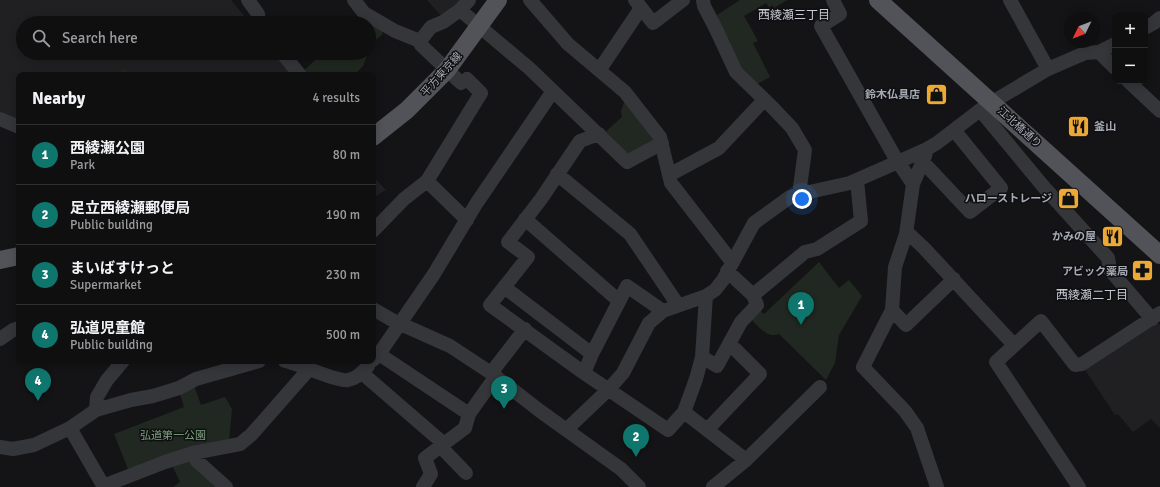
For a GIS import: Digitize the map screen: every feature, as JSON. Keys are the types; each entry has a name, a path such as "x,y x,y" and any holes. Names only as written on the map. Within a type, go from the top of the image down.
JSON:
{"main road":[{"name":"平方東京線","path":"376,135 407,110 447,70 498,0"},
{"name":"江北橋通り","path":"878,0 986,106 1160,255"},
{"path":"0,260 16,257"}],"street":[{"path":"248,0 258,16"},
{"path":"354,0 364,13 369,16"},
{"path":"530,0 568,44 600,69 625,92 660,137 671,183 729,267 753,295 757,305 741,322 717,366 702,357"},
{"path":"600,69 638,4 653,23 683,0"},
{"path":"832,0 840,14 821,26 898,162 913,184"},
{"path":"1010,0 1048,69"},
{"path":"706,2 715,27 736,72 792,128 805,150 800,194"},
{"path":"420,41 431,27 443,22 465,5 479,26 529,68 627,162 662,143"},
{"path":"1148,27 1154,24 1160,18"},
{"path":"376,20 394,31 420,41 421,45 461,83 467,80 481,93 427,181 404,199 376,228"},
{"path":"937,487 917,428 905,411 863,367 892,310 895,267 906,234 913,184 924,156 954,130 986,106 1048,69 1084,53 1098,52 1112,45"},
{"path":"1098,52 1112,65"},
{"path":"288,60 298,72"},
{"path":"1131,84 1160,111"},
{"path":"376,357 434,274 480,198 553,91"},
{"path":"669,175 719,148 764,100"},
{"path":"986,106 1043,186 1108,258 1110,270 1156,316 1082,364 1074,366 1041,321 996,362 1079,487"},
{"path":"0,119 16,126"},
{"path":"924,156 970,212 1001,188 954,130"},
{"path":"599,134 580,141 508,242 528,257 490,305 584,373 668,430 684,412 696,379 702,357 706,296"},
{"path":"566,430 624,373 648,323 663,311 706,296 715,290 723,280 754,223 790,198 800,194 850,183 898,162 924,156"},
{"path":"557,174 630,234 678,305"},
{"path":"753,295 805,252 817,249 861,221 857,180"},
{"path":"427,181 467,220"},
{"path":"525,219 619,301"},
{"path":"906,234 909,234 924,248 1014,345"},
{"path":"892,310 906,325 954,280"},
{"path":"584,373 592,354 627,286 663,311"},
{"path":"504,287 592,354"},
{"path":"376,311 400,324 450,346 494,374 566,430 621,469 639,487"},
{"path":"0,339 16,329"},
{"path":"423,487 431,474 425,458 465,428 469,414 525,329"},
{"path":"707,430 760,374 730,344"},
{"path":"376,359 469,414"},
{"path":"96,410 97,397 106,380 121,364"},
{"path":"0,447 13,449 34,445 70,428 96,410 131,400 153,396 179,388 196,379 250,364"},
{"path":"296,364 347,381 362,373 370,364"},
{"path":"70,428 103,486 193,453 240,444 251,434 310,368"},
{"path":"362,373 441,445 466,474"},
{"path":"712,487 746,460 820,387"},
{"path":"684,412 746,460"},
{"path":"193,453 196,461 226,487"}],"shaded area":[{"path":"0,0 231,0 244,16 16,16 16,60 281,60 291,72 16,72 16,120 0,113"},
{"path":"427,0 465,0 443,18"},
{"path":"376,179 386,190 376,196"},
{"path":"1157,322 1160,325 1160,428 1151,419 1133,432 1118,414 1115,415 1085,370"}],"green space":[{"path":"740,0 787,0 774,8 773,5 769,7 766,3 744,16 758,41 753,43 770,77 755,85 736,61 717,15"},
{"path":"376,26 383,30 382,35 376,40"},
{"path":"315,60 365,60 363,66 357,72 306,72 304,70"},
{"path":"125,68 127,72 118,72"},
{"path":"626,97 659,136 627,161 602,135 622,117 621,111"},
{"path":"819,262 839,288 849,280 862,296 839,335 835,363 826,380 779,334 770,335 766,333 749,317 757,307 764,314"},
{"name":"弘道第一公園","path":"193,383 201,405 225,397 232,409 229,442 190,450 221,487 173,487 180,482 168,457 130,474 114,434 184,407 179,390"}],"place":[{"name":"鈴木仏具店","path":"936,94"},
{"name":"釜山","path":"1078,126"},
{"name":"ハローストレージ","path":"1068,198"},
{"name":"かみの屋","path":"1112,236"},
{"name":"アビック薬局","path":"1143,271"},
{"name":"西綾瀬公園","path":"801,325"},
{"name":"弘道児童館","path":"38,401"},
{"name":"まいばすけっと","path":"504,409"},
{"name":"足立西綾瀬郵便局","path":"636,457"}],"district":[{"name":"西綾瀬三丁目","path":"794,15"},
{"name":"西綾瀬二丁目","path":"1092,295"}]}
